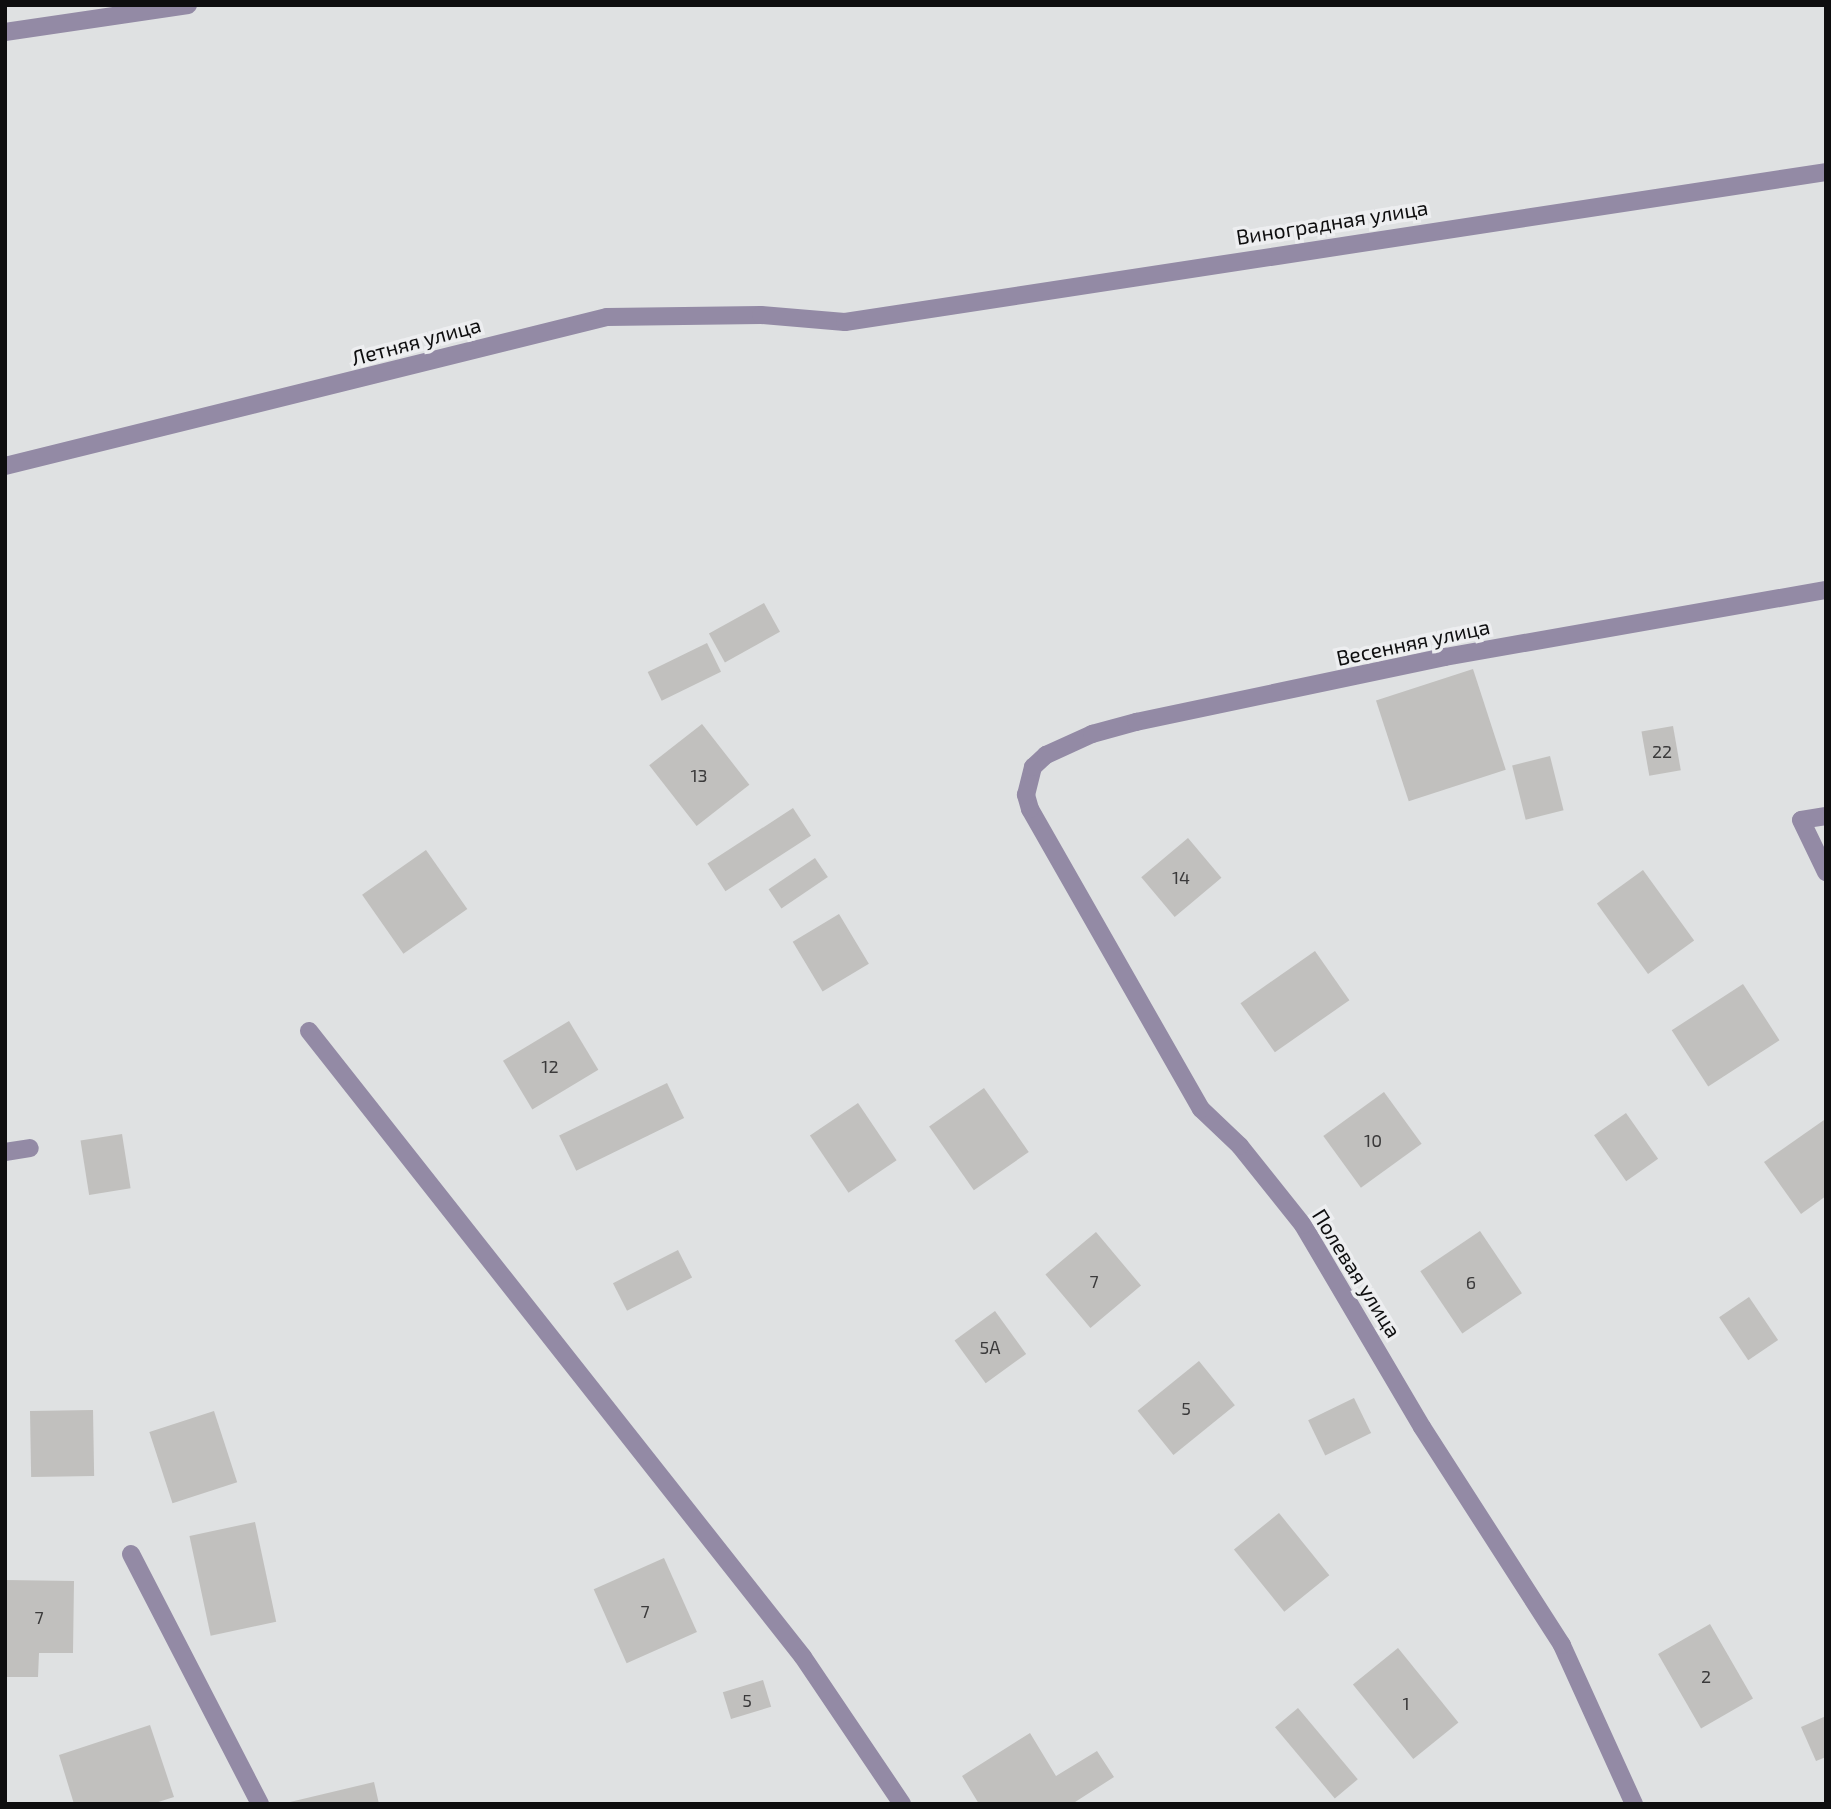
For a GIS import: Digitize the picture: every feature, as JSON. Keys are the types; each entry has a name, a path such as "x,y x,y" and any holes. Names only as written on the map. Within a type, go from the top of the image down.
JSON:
{"street":[{"path":"5,32 188,5"},
{"name":"Виноградная улица","path":"845,322 1826,172"},
{"name":"Летняя улица","path":"5,466 607,317 761,315 845,322"},
{"name":"Весенняя улица","path":"1029,780 1046,755 1092,734 1136,722 1445,657 1826,590"},
{"name":"Полевая улица","path":"1029,780 1030,809 1201,1109 1269,1181 1345,1290 1422,1427 1562,1645 1634,1804"},
{"path":"1826,816 1801,820 1826,872"},
{"path":"309,1031 803,1657 902,1804"},
{"path":"5,1152 30,1148"},
{"path":"131,1554 260,1804"}],"building":[{"path":"764,603 780,632 725,662 709,634"},
{"path":"707,643 721,672 662,701 648,672"},
{"path":"1473,669 1506,770 1409,801 1376,701"},
{"path":"702,724 749,785 697,826 649,765"},
{"path":"1673,726 1681,770 1649,776 1641,732"},
{"path":"1550,756 1564,810 1526,820 1512,765"},
{"path":"793,808 811,836 725,891 707,864"},
{"path":"1188,838 1221,878 1175,917 1141,877"},
{"path":"426,850 467,909 403,954 362,895"},
{"path":"815,858 828,877 781,908 769,889"},
{"path":"1643,870 1694,940 1648,974 1597,904"},
{"path":"839,914 869,964 823,992 793,942"},
{"path":"1315,951 1349,1000 1275,1052 1240,1003"},
{"path":"1743,984 1779,1040 1708,1086 1672,1030"},
{"path":"569,1021 598,1070 532,1110 503,1061"},
{"path":"667,1083 684,1118 576,1171 559,1136"},
{"path":"984,1088 1029,1152 974,1190 929,1126"},
{"path":"1384,1092 1422,1144 1361,1188 1323,1136"},
{"path":"858,1103 897,1160 849,1193 810,1135"},
{"path":"1626,1113 1658,1159 1626,1181 1594,1135"},
{"path":"1824,1120 1826,1196 1801,1214 1764,1162"},
{"path":"122,1134 131,1188 89,1195 81,1141"},
{"path":"1480,1231 1522,1293 1462,1333 1420,1271"},
{"path":"1096,1232 1141,1286 1090,1328 1045,1274"},
{"path":"678,1250 692,1278 627,1311 613,1283"},
{"path":"1749,1297 1778,1340 1748,1360 1719,1317"},
{"path":"995,1311 1026,1354 986,1383 955,1340"},
{"path":"1199,1361 1235,1405 1173,1455 1138,1411"},
{"path":"1354,1398 1371,1433 1325,1455 1308,1420"},
{"path":"93,1410 94,1476 31,1477 30,1411"},
{"path":"214,1411 237,1482 173,1503 149,1432"},
{"path":"1279,1513 1329,1575 1284,1612 1234,1550"},
{"path":"255,1522 276,1622 211,1636 189,1536"},
{"path":"664,1558 697,1632 627,1663 594,1589"},
{"path":"5,1580 74,1581 73,1653 39,1653 38,1677 5,1677"},
{"path":"1710,1624 1753,1698 1701,1728 1658,1654"},
{"path":"1398,1648 1458,1723 1413,1759 1353,1685"},
{"path":"763,1680 771,1707 731,1719 723,1692"},
{"path":"1298,1708 1358,1779 1335,1799 1275,1727"},
{"path":"1826,1716 1826,1757 1816,1761 1801,1727"},
{"path":"150,1725 174,1797 152,1804 74,1804 59,1755"},
{"path":"1030,1733 1056,1776 1097,1751 1114,1777 1072,1804 979,1804 962,1776"},
{"path":"374,1782 379,1804 290,1802"}]}
